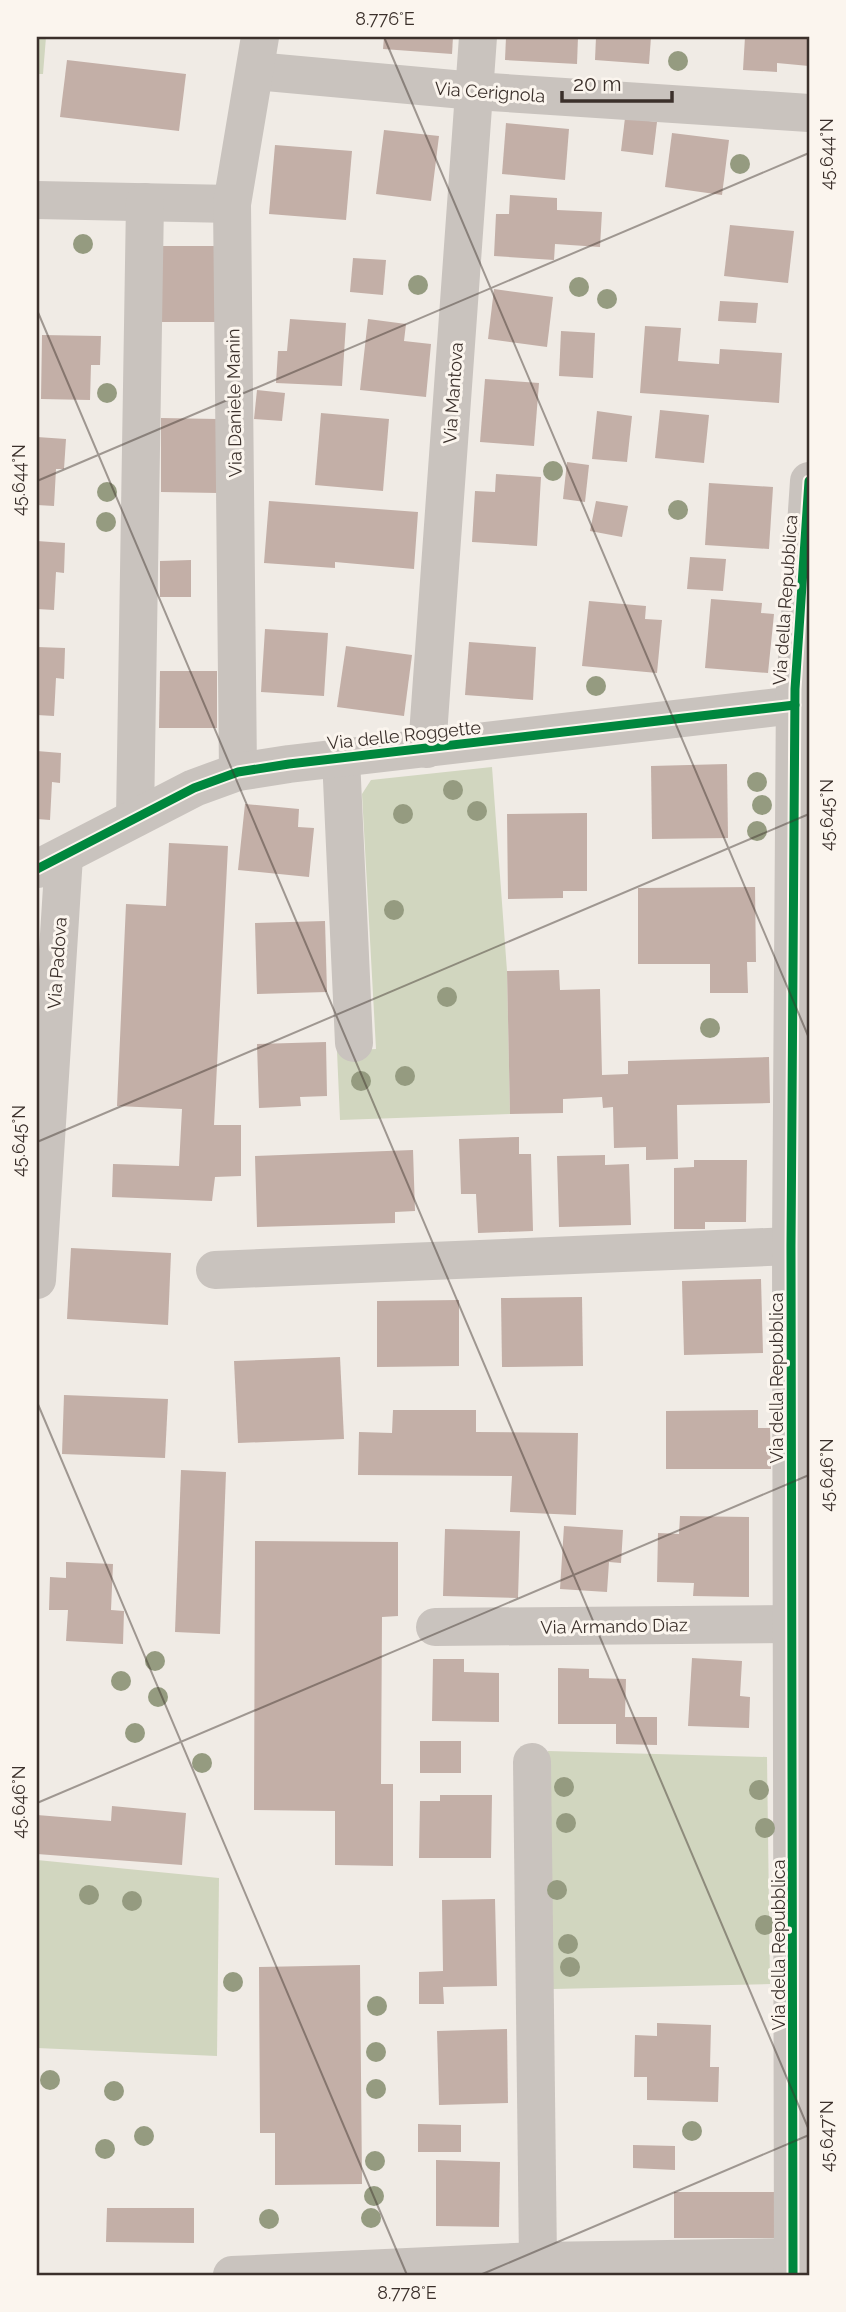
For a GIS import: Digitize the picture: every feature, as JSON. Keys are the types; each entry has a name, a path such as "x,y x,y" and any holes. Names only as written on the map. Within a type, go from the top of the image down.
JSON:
{"street":[{"name":"Via Mantova","path":"427,748 478,37"},
{"name":"Via Cerignola","path":"258,54 475,91 809,113"},
{"name":"Via Daniele Manin","path":"238,772 232,204 258,54"},
{"path":"37,200 232,204"},
{"path":"135,818 145,202"},
{"name":"Via della Repubblica","path":"793,2266 791,1246 800,695 809,481"},
{"name":"Via delle Roggette","path":"50,862 194,788 238,772 800,695"},
{"name":"Via delle Roggette","path":"341,758 354,1043"},
{"name":"Via Padova","path":"37,1280 50,862"},
{"path":"215,1270 791,1246"},
{"name":"Via Armando Diaz","path":"435,1628 793,1624"},
{"path":"532,1762 538,2261"},
{"path":"232,2275 538,2261 793,2266"}],"green space":[{"path":"37,37 46,37 43,74 37,74"},
{"path":"492,767 507,971 510,1114 340,1120 337,1051 376,1049 362,794 371,780"},
{"path":"548,1751 767,1757 770,1984 553,1989"},
{"path":"37,1860 219,1878 217,2056 37,2048"}],"building":[{"path":"384,37 453,37 452,54 383,49"},
{"path":"506,37 578,37 577,64 505,60"},
{"path":"596,37 651,37 649,64 595,60"},
{"path":"745,37 809,37 809,66 777,63 777,72 743,70"},
{"path":"67,60 186,74 179,131 60,117"},
{"path":"625,118 657,122 653,155 621,151"},
{"path":"506,123 569,129 565,180 502,174"},
{"path":"384,130 439,136 431,201 376,194"},
{"path":"672,133 729,140 722,195 665,187"},
{"path":"275,145 352,151 346,220 269,214"},
{"path":"510,195 557,198 557,210 602,212 600,247 555,244 554,260 494,256 496,214 509,214"},
{"path":"730,225 794,231 788,283 724,276"},
{"path":"162,246 219,246 218,322 161,322"},
{"path":"353,258 386,260 383,295 350,292"},
{"path":"494,289 553,297 547,347 488,339"},
{"path":"720,301 758,303 756,323 718,321"},
{"path":"290,319 346,323 342,386 276,383 278,351 287,351"},
{"path":"368,319 406,324 404,341 431,344 426,397 360,390"},
{"path":"645,326 681,328 678,361 719,364 720,349 782,353 779,403 640,393"},
{"path":"561,331 595,333 593,378 559,376"},
{"path":"42,335 101,336 100,365 91,365 90,400 41,399"},
{"path":"485,379 539,383 534,446 480,442"},
{"path":"257,390 285,393 282,421 254,419"},
{"path":"660,410 709,415 704,463 655,458"},
{"path":"597,411 632,416 627,462 592,459"},
{"path":"321,413 389,419 383,491 315,485"},
{"path":"161,418 218,419 218,493 161,492"},
{"path":"37,437 66,439 64,469 56,469 54,506 37,505"},
{"path":"567,462 589,465 585,502 563,499"},
{"path":"496,474 541,477 537,546 472,542 475,491 495,492"},
{"path":"709,483 773,487 769,549 705,545"},
{"path":"269,501 418,512 414,569 335,562 335,568 264,563"},
{"path":"596,501 628,506 622,537 590,531"},
{"path":"37,541 65,543 64,573 56,572 54,610 37,609"},
{"path":"690,557 726,559 723,591 687,589"},
{"path":"191,560 191,597 160,597 160,561"},
{"path":"711,599 762,603 761,613 774,614 768,673 705,668"},
{"path":"589,601 646,606 645,619 662,620 657,673 582,666"},
{"path":"265,629 328,633 324,696 261,692"},
{"path":"469,642 536,647 533,700 465,695"},
{"path":"346,646 412,655 404,716 337,707"},
{"path":"37,647 65,648 64,679 56,678 54,716 37,715"},
{"path":"160,671 217,671 217,728 159,728"},
{"path":"37,751 61,753 60,783 52,782 50,820 37,819"},
{"path":"727,764 728,838 652,839 651,766"},
{"path":"245,804 299,809 298,827 314,828 309,877 238,870"},
{"path":"587,813 587,891 563,891 563,898 508,899 507,814"},
{"path":"169,843 228,846 214,1125 241,1125 241,1176 215,1177 212,1201 112,1197 113,1164 179,1166 182,1109 117,1106 126,904 166,906"},
{"path":"755,887 756,962 747,962 748,993 710,993 710,964 638,964 638,888"},
{"path":"325,921 327,992 257,994 255,923"},
{"path":"559,970 560,990 600,989 602,1075 628,1074 628,1061 769,1057 770,1103 677,1105 678,1159 646,1160 646,1147 614,1148 613,1107 603,1108 602,1097 563,1099 563,1113 510,1114 507,971"},
{"path":"326,1042 327,1096 300,1097 301,1106 259,1108 257,1044"},
{"path":"519,1137 519,1154 531,1154 533,1231 478,1233 476,1194 461,1194 459,1139"},
{"path":"413,1150 415,1211 395,1212 395,1223 257,1227 255,1156"},
{"path":"605,1155 605,1165 629,1164 631,1225 559,1227 557,1156"},
{"path":"694,1160 747,1160 746,1222 705,1222 705,1229 674,1229 674,1168 694,1167"},
{"path":"71,1248 171,1253 168,1325 67,1319"},
{"path":"761,1279 763,1353 684,1355 682,1281"},
{"path":"582,1297 583,1366 502,1367 501,1298"},
{"path":"459,1300 459,1366 377,1367 377,1301"},
{"path":"340,1357 344,1439 238,1443 234,1361"},
{"path":"64,1395 168,1399 165,1458 62,1454"},
{"path":"393,1410 476,1410 476,1432 578,1433 576,1515 510,1512 512,1476 358,1475 359,1432 392,1433"},
{"path":"758,1410 758,1428 770,1428 771,1469 666,1469 666,1411"},
{"path":"181,1470 226,1472 220,1634 175,1632"},
{"path":"680,1516 749,1517 749,1597 693,1596 694,1583 657,1582 658,1533 679,1534"},
{"path":"564,1526 623,1530 621,1563 609,1562 607,1592 560,1589"},
{"path":"445,1529 520,1531 518,1598 443,1596"},
{"path":"255,1541 398,1542 398,1616 382,1617 381,1784 393,1784 393,1866 335,1865 335,1811 254,1810"},
{"path":"66,1562 113,1564 111,1610 124,1611 123,1644 66,1641 68,1610 49,1610 50,1577 66,1578"},
{"path":"692,1658 742,1661 740,1696 750,1697 749,1728 688,1726"},
{"path":"433,1659 464,1659 464,1672 499,1673 499,1722 432,1721"},
{"path":"558,1668 589,1669 589,1678 626,1679 625,1717 657,1717 657,1745 616,1744 616,1724 558,1724"},
{"path":"420,1741 461,1741 461,1773 420,1773"},
{"path":"440,1795 492,1795 491,1858 419,1858 420,1801 440,1801"},
{"path":"112,1806 186,1813 182,1865 37,1854 37,1815 111,1821"},
{"path":"495,1899 497,1986 443,1987 444,2004 419,2004 419,1972 443,1971 442,1900"},
{"path":"360,1965 362,2184 275,2185 275,2133 260,2133 259,1967"},
{"path":"657,2023 711,2025 710,2067 719,2067 718,2102 647,2100 647,2077 634,2077 635,2035 657,2036"},
{"path":"507,2029 508,2103 439,2105 437,2031"},
{"path":"418,2124 461,2125 461,2152 418,2152"},
{"path":"633,2145 675,2146 675,2170 633,2168"},
{"path":"436,2160 500,2162 499,2227 436,2226"},
{"path":"674,2192 775,2192 776,2238 674,2238"},
{"path":"107,2208 194,2208 194,2243 106,2242"}],"cycle path":[{"path":"793,2275 791,1246 795,689 809,481"},
{"path":"37,869 194,788 238,772 795,705"}]}
